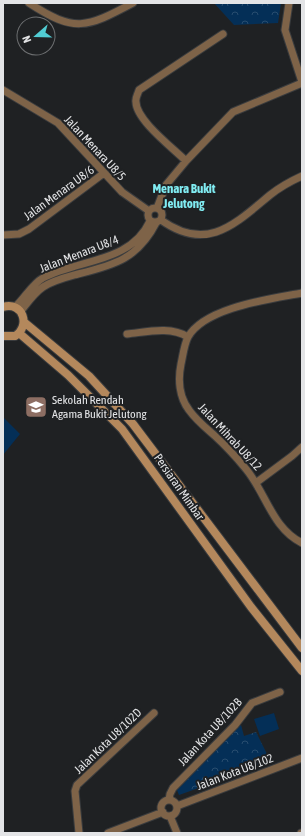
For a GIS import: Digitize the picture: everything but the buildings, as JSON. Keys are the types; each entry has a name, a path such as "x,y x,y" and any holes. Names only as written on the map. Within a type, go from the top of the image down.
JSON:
{"street":[{"path":"29,3 51,17 76,24 98,21 133,3"},
{"path":"289,3 285,30 302,83 233,112 186,160 166,185 157,208 149,211 148,217 173,228 195,234 204,235 220,232 243,218 280,187 302,176"},
{"path":"186,160 144,120 137,108 136,96 139,90 223,34"},
{"name":"Jalan Menara U8/5","path":"3,90 58,123 122,192 149,211"},
{"name":"Jalan Menara U8/6","path":"3,236 19,234 28,229 104,173"},
{"path":"156,221 162,213 157,208"},
{"name":"Jalan Menara U8/4","path":"18,309 41,279 126,248 156,221"},
{"path":"127,334 168,331 180,333 188,337 206,320 224,312 302,293"},
{"path":"3,307 18,309 24,322 19,333 10,337 3,336"},
{"name":"Persiaran Mimbar","path":"24,322 89,376 133,424 302,648"},
{"name":"Persiaran Mimbar","path":"19,333 68,374 122,429 251,607 302,671"},
{"name":"Jalan Mihrab U8/12","path":"188,337 182,358 180,380 185,404 193,416 227,447 257,482 267,506 280,524 289,534 302,543"},
{"path":"257,482 302,447"},
{"name":"Jalan Kota U8/102B","path":"169,800 173,788 235,725 252,703 280,692"},
{"name":"Jalan Kota U8/102D","path":"79,833 75,791 77,786 154,713"},
{"name":"Jalan Kota U8/102","path":"177,806 302,758"},
{"path":"163,812 162,806 169,800 174,802 177,806 175,813 170,816"},
{"path":"163,812 170,816 176,833"},
{"path":"108,833 163,812"}],"green space":[{"path":"214,3 281,3 278,23 234,25"},
{"path":"3,417 20,434 3,455"},
{"path":"274,713 279,729 260,736 254,719"},
{"path":"241,725 244,736 256,732 271,762 179,795 177,790"}],"place":[{"name":"Sekolah Rendah Agama Bukit Jelutong","path":"36,407"}],"district":[{"name":"Menara Bukit Jelutong","path":"184,196"}]}
